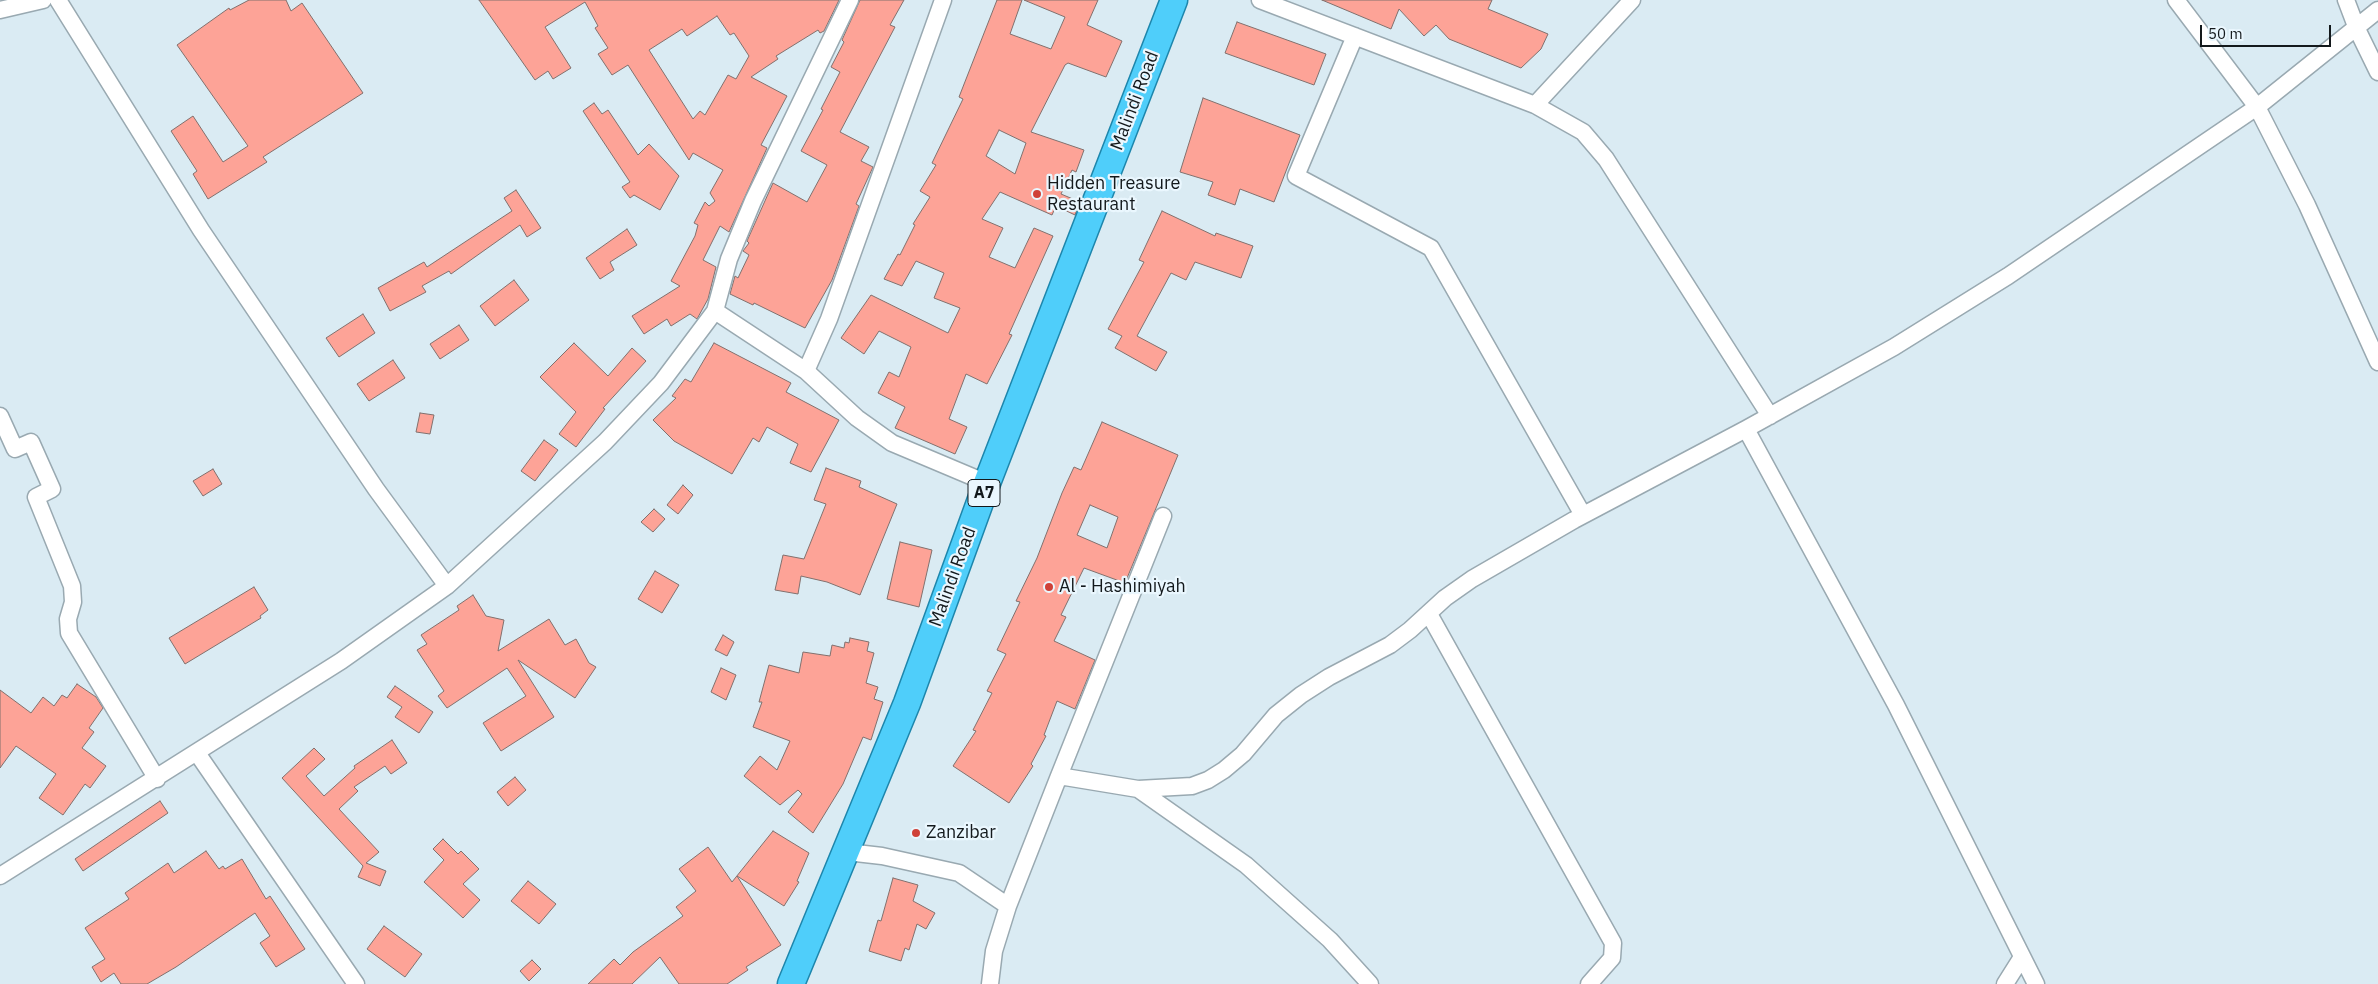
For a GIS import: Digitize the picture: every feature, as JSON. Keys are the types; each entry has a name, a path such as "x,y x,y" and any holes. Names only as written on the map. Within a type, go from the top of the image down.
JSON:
{"highway":[{"name":"Malindi Road","path":"791,984 907,703 987,483 1174,0"}],"street":[{"path":"0,10 43,0"},
{"path":"58,0 201,230 376,489 447,586"},
{"path":"0,876 157,779 341,661 447,586 605,442 661,383 715,311 729,259 753,201 850,0"},
{"path":"806,372 828,319 943,0"},
{"path":"1260,0 1535,105 1583,132 1606,159 1770,416"},
{"path":"1535,105 1632,0"},
{"path":"2176,0 2258,107 2307,206 2378,362"},
{"path":"2346,0 2357,29 2378,72"},
{"path":"1059,776 1138,789 1192,786 1224,770 1243,754 1276,715 1301,694 1390,645 1429,614 1445,598 1472,578 1582,515 1746,430 1894,347 2008,276 2258,107 2357,29 2378,10"},
{"path":"1355,36 1296,176 1431,248 1582,515"},
{"path":"715,311 806,372 857,418 892,442 987,483"},
{"path":"0,416 15,449 31,442 52,489 36,497 72,586 73,602 68,619 69,633 157,779"},
{"path":"1746,430 1896,705 2036,984"},
{"path":"990,984 994,951 1008,906 1163,516"},
{"path":"1429,614 1614,944 1612,958 1588,984"},
{"path":"197,753 356,984"},
{"path":"1138,789 1246,865 1330,940 1370,984"},
{"path":"847,852 882,856 959,873 1008,906"},
{"path":"2006,984 2022,957"}],"building":[{"path":"249,0 286,0 291,11 302,3 363,93 263,157 267,162 208,199 193,174 197,171 171,131 193,116 223,162 248,146 177,45 229,8 230,10"},
{"path":"479,0 839,0 824,31 820,33 818,30 776,56 778,59 751,77 787,96 761,145 767,148 729,232 720,226 703,260 716,267 708,299 697,319 690,314 671,326 667,319 644,334 632,316 680,286 671,281 695,236 698,225 694,223 705,202 709,206 715,201 710,193 723,170 693,153 689,160 628,65 612,75 598,54 608,48 595,28 598,26 585,2 545,27 571,68 553,79 548,71 535,80","holes":["717,16 730,35 734,33 749,56 736,79 728,75 705,115 700,111 693,119 649,50 682,29 687,36"]},
{"path":"860,0 904,0 890,25 895,27 840,132 869,147 861,161 873,167 856,204 859,206 832,280 805,328 754,303 753,305 730,294 735,276 738,278 749,255 743,251 749,243 747,241 773,183 807,202 827,165 801,151 823,110 821,109 840,72 831,67 844,42 842,40"},
{"path":"997,0 1022,0 1010,34 1051,49 1065,17 1024,0 1098,0 1087,25 1122,41 1106,77 1068,63 1065,65 1031,132 1084,150 1076,172 1072,170 1061,194 1080,202 1075,215 1056,206 1052,215 1000,192 982,219 1003,228 989,257 1015,268 1034,228 1053,236 1009,334 1012,335 987,384 966,374 949,419 967,427 955,454 895,428 905,407 878,393 889,372 899,377 911,347 879,331 864,354 841,338 871,295 948,333 960,308 934,298 944,273 916,261 902,286 884,279 898,254 900,255 915,225 913,224 930,197 920,191 936,165 932,163 963,99 959,97","holes":["999,130 1026,143 1015,174 986,156"]},
{"path":"1322,0 1492,0 1488,9 1548,34 1541,49 1521,68 1449,39 1436,25 1424,36 1399,9 1391,29"},
{"path":"1237,22 1326,54 1314,85 1225,53"},
{"path":"1203,98 1300,135 1274,202 1240,189 1235,205 1208,195 1213,182 1180,172"},
{"path":"594,103 602,114 608,110 638,155 649,144 679,176 660,210 634,195 630,198 622,187 630,182 583,111"},
{"path":"516,190 541,228 527,237 520,225 451,274 449,271 422,286 426,292 390,311 378,288 424,262 427,267 512,211 504,198"},
{"path":"1162,211 1215,236 1216,233 1253,246 1241,278 1195,262 1186,280 1171,273 1137,336 1167,352 1156,371 1115,348 1122,336 1108,329 1144,262 1139,260"},
{"path":"627,229 637,245 610,262 614,270 600,279 586,258"},
{"path":"514,280 529,300 495,326 480,306"},
{"path":"363,314 375,333 339,357 326,338"},
{"path":"459,325 469,340 440,359 430,344"},
{"path":"574,343 608,376 632,348 646,361 603,408 605,409 576,447 559,434 576,412 540,377"},
{"path":"714,343 791,383 786,392 839,420 811,472 790,463 798,444 767,427 759,442 753,438 732,474 674,441 653,420 676,398 672,396 685,379 691,382"},
{"path":"393,360 405,378 369,401 357,384"},
{"path":"420,413 434,415 430,434 416,432"},
{"path":"1102,422 1178,455 1125,583 1084,568 1061,615 1066,617 1054,641 1095,660 1075,709 1057,701 1044,735 1046,736 1031,764 1033,766 1009,803 953,766 976,731 973,730 992,693 987,691 1006,654 997,650 1020,602 1016,601 1037,558 1062,493 1074,467 1081,470","holes":["1090,505 1118,517 1107,548 1077,535"]},
{"path":"544,440 558,450 535,481 521,471"},
{"path":"826,468 861,481 859,487 897,504 860,595 827,582 801,576 798,594 775,590 783,555 804,559 826,504 814,500"},
{"path":"213,469 222,484 203,496 193,481"},
{"path":"683,485 693,495 678,514 667,505"},
{"path":"654,509 665,519 653,532 641,522"},
{"path":"900,542 932,550 919,607 887,599"},
{"path":"655,571 679,585 662,613 638,599"},
{"path":"254,587 268,610 260,616 261,618 185,664 169,638"},
{"path":"473,595 486,616 504,620 498,651 549,619 565,645 576,639 589,663 596,667 575,698 518,660 554,717 501,751 483,723 526,696 507,668 447,708 438,696 444,691 417,650 427,644 421,635 459,610 457,606"},
{"path":"723,635 734,642 727,656 715,650"},
{"path":"850,638 869,642 867,651 874,653 866,683 878,687 874,699 883,702 871,740 863,737 843,784 813,833 788,812 802,794 798,790 780,805 744,776 760,756 777,770 790,741 753,727 762,702 759,702 769,665 799,673 803,652 830,656 832,645 844,648 845,642 849,643"},
{"path":"721,668 736,675 726,700 711,692"},
{"path":"77,684 96,697 103,708 89,728 94,732 82,748 106,766 90,788 85,784 63,815 39,798 56,774 16,746 0,768 0,690 31,713 43,697 54,706 62,695 67,698"},
{"path":"395,686 433,712 419,733 395,717 402,707 387,697"},
{"path":"392,740 407,763 391,774 385,766 354,787 358,791 339,809 379,852 366,863 386,871 380,886 358,877 363,866 282,778 314,748 325,759 306,776 324,796 355,768 354,766"},
{"path":"515,777 526,790 508,806 497,792"},
{"path":"160,801 168,813 83,871 75,859"},
{"path":"773,831 809,853 797,881 799,882 784,906 737,876 781,945 746,967 748,970 727,984 679,984 660,957 632,984 588,984 614,959 620,965 633,952 683,916 676,907 696,891 679,869 708,847 732,882"},
{"path":"443,839 458,854 461,851 479,869 463,884 480,900 463,918 424,882 444,860 433,849"},
{"path":"206,851 219,869 223,866 225,869 242,859 266,899 270,896 305,949 276,967 260,943 270,936 255,913 176,967 147,984 121,984 114,973 101,982 92,967 105,959 85,928 129,899 125,893 168,863 174,873"},
{"path":"893,878 918,885 913,901 935,913 926,929 917,924 909,950 905,948 901,961 869,951 878,920 881,921"},
{"path":"528,881 556,904 539,924 511,901"},
{"path":"384,926 422,954 405,977 367,949"},
{"path":"532,960 541,969 529,981 520,971"}],"place":[{"name":"Hidden Treasure Restaurant","path":"1037,194"},
{"name":"Al - Hashimiyah","path":"1049,587"},
{"name":"Zanzibar","path":"916,833"}]}
